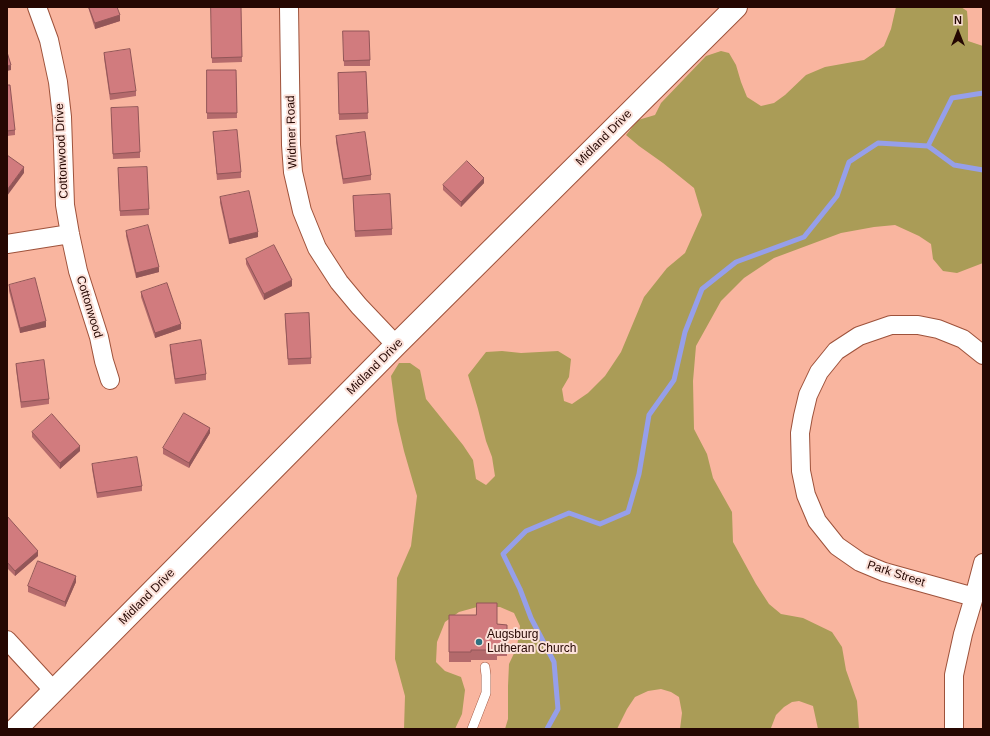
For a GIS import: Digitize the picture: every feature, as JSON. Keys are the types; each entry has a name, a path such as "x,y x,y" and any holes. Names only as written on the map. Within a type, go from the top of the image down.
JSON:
{"street":[{"name":"Cottonwood Drive","path":"36,7 48,40 58,82 62,117 65,205 70,234"},
{"name":"Widmer Road","path":"289,7 291,145 293,172 302,211 317,248 339,282 359,306 396,345"},
{"name":"Midland Drive","path":"16,729 396,345 736,7"},
{"path":"7,244 70,234"},
{"name":"Cottonwood","path":"70,234 78,270 99,337 110,380"},
{"name":"Park Street","path":"974,597 884,572 860,562 837,546 817,521 806,495 801,471 800,432 802,416 808,395 819,372 836,351 859,336 891,326 918,325 938,329 963,339 983,355"},
{"path":"954,729 954,675 963,634 983,563"},
{"path":"7,640 54,691"}],"lane":[{"path":"472,729 486,693 485,667"}],"shaded area":[{"path":"896,7 961,7 967,11 968,41 983,46 983,263 957,273 943,271 933,259 931,244 919,236 895,225 841,233 774,258 744,278 721,301 696,346 693,381 694,429 707,454 713,478 732,512 733,542 769,604 781,614 803,618 832,632 842,647 846,670 857,701 859,729 818,729 813,706 799,701 792,702 784,707 776,715 770,729 680,729 682,713 679,697 671,692 661,689 648,691 635,697 617,729 505,729 508,719 509,664 517,647 520,626 514,613 500,607 477,607 459,612 445,622 437,642 436,662 445,671 461,677 465,690 462,714 455,729 404,729 405,696 395,659 397,578 411,546 417,496 397,421 391,376 399,363 410,363 420,370 426,399 463,445 473,460 476,479 486,485 495,476 492,457 486,441 468,375 486,352 502,351 521,353 558,351 571,359 569,377 562,389 564,401 572,404 588,393 605,376 621,352 644,297 667,268 685,253 702,215 694,188 626,135 638,120 655,115 661,103 706,56 721,51 729,53 736,65 747,97 761,106 774,103 785,95 806,75 825,67 864,60 884,46 891,29"}],"building":[{"path":"89,7 117,7 120,15 95,23"},
{"path":"211,7 241,7 242,57 212,58"},
{"path":"343,31 369,31 370,60 344,61"},
{"path":"130,49 136,91 110,94 104,53"},
{"path":"7,52 11,65 7,66"},
{"path":"207,70 236,70 237,113 207,113"},
{"path":"366,72 368,113 339,114 338,73"},
{"path":"7,85 10,85 15,130 7,131"},
{"path":"138,107 140,152 113,154 111,108"},
{"path":"237,130 241,172 217,174 213,132"},
{"path":"365,132 371,175 343,179 336,136"},
{"path":"7,155 24,167 7,190"},
{"path":"467,161 484,178 461,202 443,185"},
{"path":"147,167 149,209 120,211 118,168"},
{"path":"249,191 258,232 229,239 220,197"},
{"path":"390,194 392,229 355,231 353,196"},
{"path":"148,225 159,267 136,273 126,231"},
{"path":"274,245 292,280 264,294 246,259"},
{"path":"35,278 46,321 20,328 9,285"},
{"path":"167,283 181,324 155,333 141,292"},
{"path":"309,313 311,358 288,359 285,314"},
{"path":"201,340 206,374 175,379 170,345"},
{"path":"44,360 49,399 21,402 16,364"},
{"path":"184,413 210,428 189,463 163,448"},
{"path":"52,414 80,446 60,463 32,432"},
{"path":"137,457 142,486 97,493 92,464"},
{"path":"7,516 38,551 15,571 7,562"},
{"path":"38,561 76,576 65,602 28,586"},
{"name":"Augsburg Lutheran Church","path":"477,603 497,603 497,624 507,625 507,646 497,646 497,650 449,652 449,615 476,615"}],"waterway":[{"path":"928,146 952,98 983,93"},
{"path":"547,729 558,709 554,662 531,618 520,589 503,554 526,531 569,513 600,524 628,512 639,474 649,415 674,380 685,332 702,289 736,262 804,237 837,196 849,162 878,143 928,146 954,165 983,170"}],"place":[{"name":"Augsburg Lutheran Church","path":"479,642"}]}
